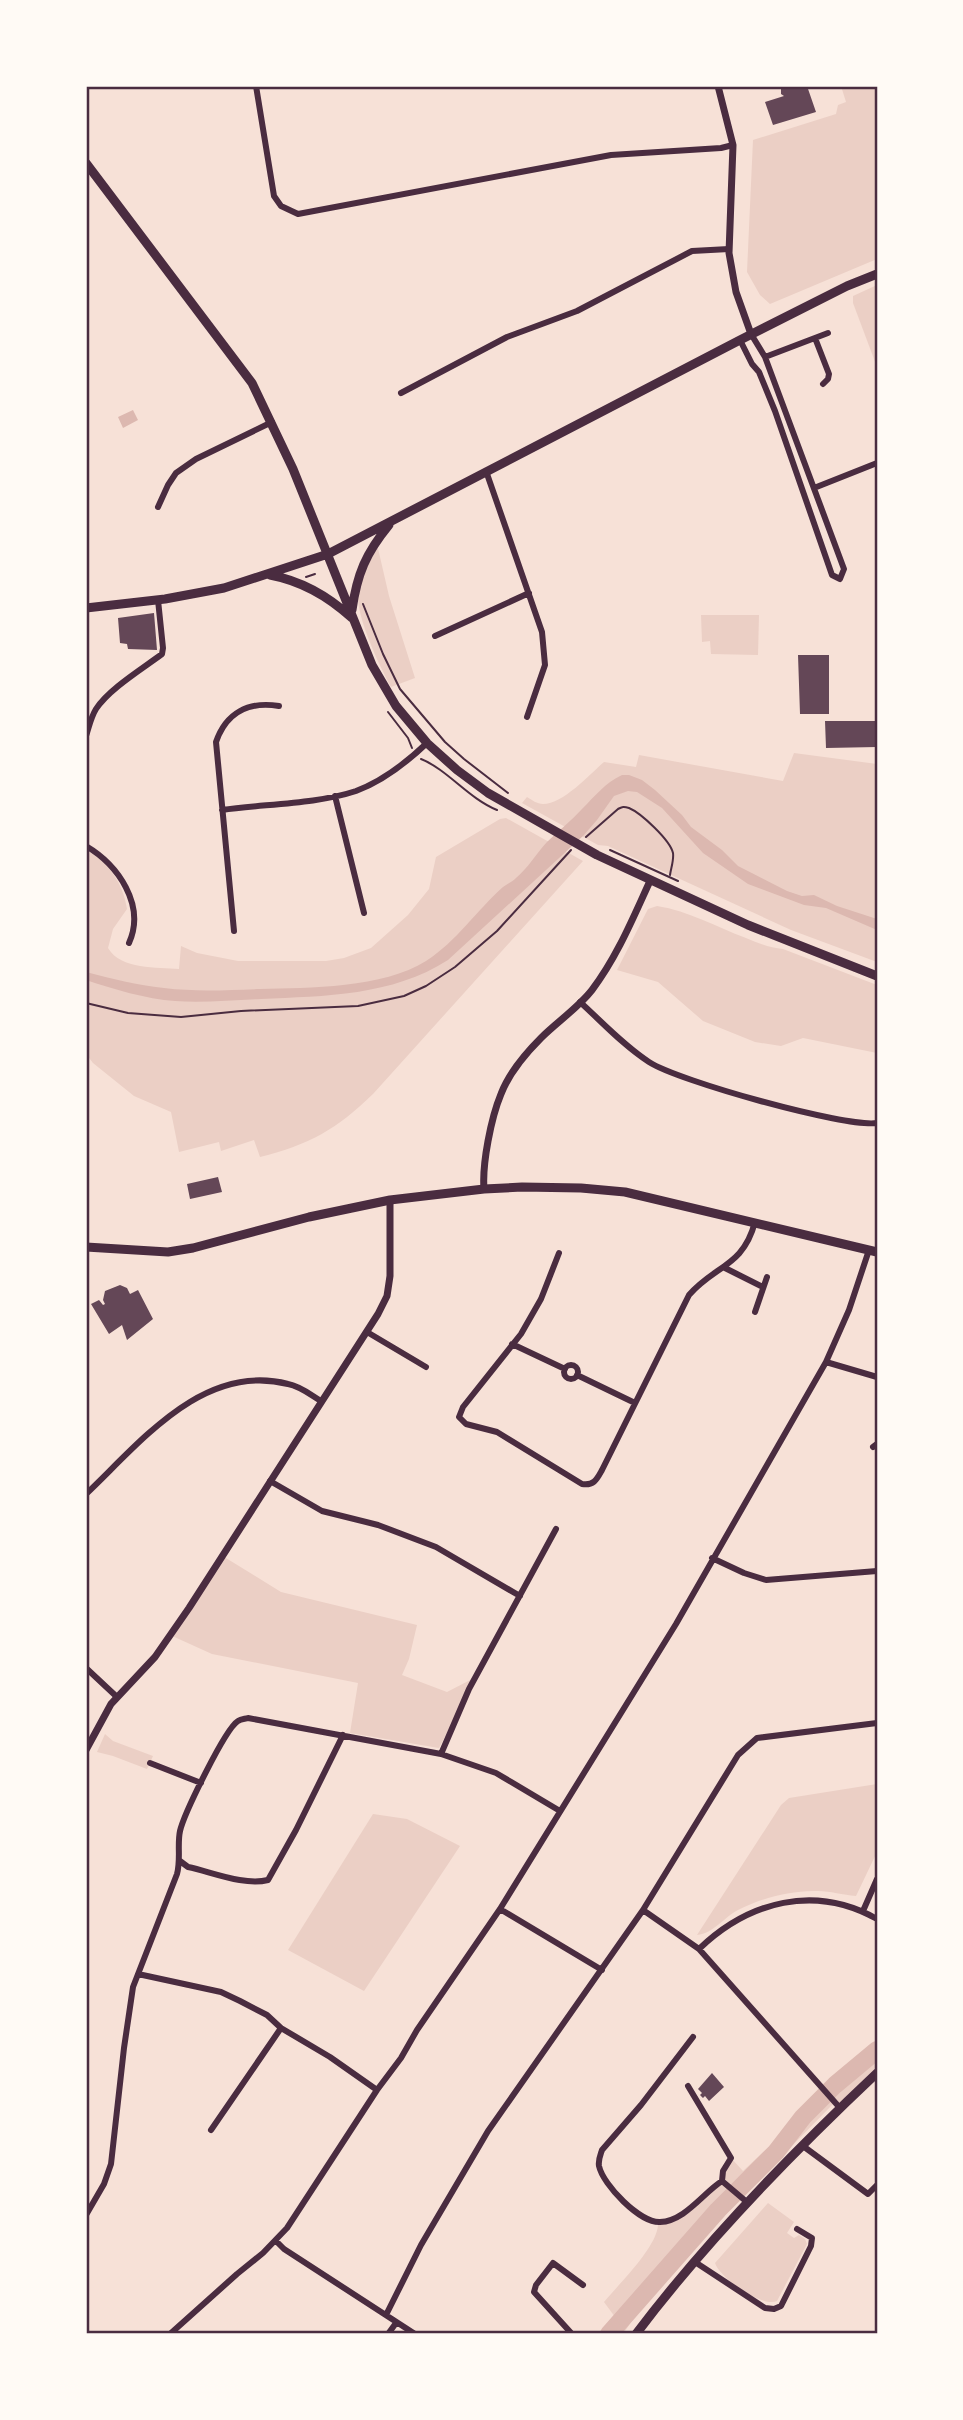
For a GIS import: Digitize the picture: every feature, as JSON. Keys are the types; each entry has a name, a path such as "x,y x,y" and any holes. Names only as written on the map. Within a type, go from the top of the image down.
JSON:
{"main road":[{"path":"86,163 252,383 272,422 382,685 427,743 472,782 583,848 748,925 877,976"},
{"path":"86,608 158,600 224,588 328,554 751,334 877,274"},
{"path":"353,616 354,593 366,556 394,520"},
{"path":"268,575 289,579 314,590 353,616"},
{"path":"86,1247 168,1252 390,1200 484,1189 581,1188 625,1192 873,1251"},
{"path":"636,2334 748,2203 877,2073"}],"street":[{"path":"718,86 733,145 729,249 736,292 751,334 765,358 844,569 840,579 832,575 771,401 759,372 740,340"},
{"path":"255,88 274,195 281,205 298,214 611,155 733,145"},
{"path":"401,393 507,337 577,311 692,251 729,249"},
{"path":"765,358 828,333"},
{"path":"815,338 829,374 823,384"},
{"path":"158,507 176,473 272,422"},
{"path":"814,488 877,463"},
{"path":"486,471 542,632 545,664 527,717"},
{"path":"435,636 529,593"},
{"path":"86,736 99,705 163,652 158,600"},
{"path":"234,931 216,742 229,718 238,712 263,704 279,706"},
{"path":"222,810 335,796 357,790 396,770 427,743"},
{"path":"335,796 363,912"},
{"path":"86,846 101,855 118,872 129,893 133,918 133,935 129,943"},
{"path":"484,1189 486,1154 500,1095 528,1053 591,991 618,948 650,881"},
{"path":"580,1002 650,1063 696,1082 817,1114 855,1122 877,1123"},
{"path":"86,1750 117,1697 167,1641 367,1332 387,1296 392,1237 390,1200"},
{"path":"559,1253 541,1299 459,1417 466,1424 497,1432 582,1484 588,1485 595,1482 689,1295 703,1281 725,1268 737,1255 754,1222"},
{"path":"170,2334 276,2241 500,1909 657,1655 826,1362 873,1251"},
{"path":"725,1268 763,1287"},
{"path":"755,1312 766,1277"},
{"path":"367,1332 426,1367"},
{"path":"512,1344 565,1369 568,1378 577,1375 635,1403"},
{"path":"826,1362 877,1377"},
{"path":"86,1494 170,1414 211,1390 238,1383 268,1380 291,1384 321,1401"},
{"path":"270,1481 322,1511 378,1525 436,1547 520,1596"},
{"path":"441,1754 456,1716 556,1529"},
{"path":"712,1558 766,1580 877,1571"},
{"path":"86,1668 117,1697"},
{"path":"86,2216 89,2201 104,2184 111,2164 130,2001 180,1861 180,1830 201,1783 237,1721 248,1718 441,1754 496,1773 560,1811"},
{"path":"386,2315 421,2245 488,2131 643,1910 738,1755 757,1738 877,1723"},
{"path":"180,1861 188,1867 243,1880 268,1880 343,1735"},
{"path":"150,1763 201,1783"},
{"path":"863,1911 877,1879"},
{"path":"699,1949 737,1919 766,1906 800,1899 824,1900 863,1911 877,1919"},
{"path":"500,1909 602,1970"},
{"path":"643,1910 699,1949 840,2108"},
{"path":"138,1974 220,1992 267,2015 281,2028 330,2057 377,2090"},
{"path":"211,2130 281,2028"},
{"path":"688,2086 731,2158 723,2171 722,2181 674,2219 658,2223 628,2206 602,2175 598,2159 602,2150 693,2037"},
{"path":"803,2146 877,2200"},
{"path":"722,2181 748,2203"},
{"path":"868,2194 877,2185"},
{"path":"695,2262 765,2308 774,2309 781,2306 811,2246 812,2238 797,2228"},
{"path":"276,2241 284,2249 415,2334"},
{"path":"572,2334 534,2292 553,2263 583,2285"},
{"path":"388,2334 396,2323"}],"path":[{"path":"302,579 315,574"},
{"path":"361,600 400,689 445,742 512,796"},
{"path":"384,703 388,714 408,738 412,748"},
{"path":"421,758 480,802 500,811"},
{"path":"86,1003 128,1013 181,1017 241,1011 358,1006 404,996 426,986 455,967 497,931 568,854 622,807 630,808 667,841 674,857 669,877"}],"shaded area":[{"path":"841,86 877,86 877,259 770,304 760,295 747,272 753,140 836,114 838,105 846,102"},
{"path":"877,285 877,367 853,303 853,296"},
{"path":"133,410 138,420 123,428 118,417"},
{"path":"377,544 389,596 415,678 391,687 366,632 358,600 361,580"},
{"path":"701,615 759,615 758,655 711,654 710,641 702,642"},
{"path":"794,753 877,764 877,962 791,930 608,846 598,845 522,803 527,797 543,804 551,803 575,788 604,762 636,767 639,755 783,781"},
{"path":"622,775 642,780 655,790 691,827 738,866 787,891 802,896 814,895 877,919 877,930 826,908 804,905 748,884 703,853 662,808 637,792 628,791 614,796 583,836 448,960 404,981 334,995 196,1002 153,998 86,980 86,972 154,987 176,989 301,988 345,985 389,977 409,970 437,953 457,935 600,790"},
{"path":"506,818 583,861 373,1094 347,1117 321,1134 293,1147 260,1157 254,1140 221,1151 219,1142 179,1152 171,1112 134,1096 93,1063 86,1054 86,850 102,861 114,875 125,900 127,909 113,929 108,948 121,960 140,966 179,969 181,946 197,953 238,961 326,961 344,958 371,948 408,915 429,889 436,857"},
{"path":"657,906 691,915 877,985 877,1053 803,1038 781,1046 755,1042 703,1021 658,982 617,970 648,909"},
{"path":"221,1555 281,1592 417,1625 409,1659 402,1675 447,1692 476,1677 439,1748 350,1733 358,1683 212,1654 170,1635"},
{"path":"105,1734 113,1741 153,1756 147,1769 97,1752"},
{"path":"877,1784 877,1852 856,1896 818,1891 777,1896 738,1910 713,1928 697,1935 781,1805 789,1798"},
{"path":"373,1814 407,1819 460,1846 364,1991 288,1950"},
{"path":"877,2050 877,2073 839,2107 833,2104 738,2201 636,2315 623,2334 599,2334 615,2317 604,2302 644,2254 656,2234 658,2225 674,2219 722,2181 731,2158 743,2171 835,2085"},
{"path":"768,2203 794,2222 787,2233 794,2238 799,2235 807,2244 777,2301 770,2302 752,2296 732,2283 715,2263"}],"building":[{"path":"781,86 807,86 816,112 773,125 765,102 784,96 781,94"},
{"path":"154,613 157,650 128,649 127,644 120,643 118,618"},
{"path":"798,655 829,655 829,714 800,714"},
{"path":"825,721 877,721 877,747 826,748"},
{"path":"218,1177 222,1192 190,1199 187,1184"},
{"path":"120,1285 127,1288 130,1294 138,1290 153,1319 127,1340 122,1325 109,1334 91,1304 99,1300 105,1304 105,1291"},
{"path":"712,2073 724,2087 709,2101 700,2095 702,2093 698,2089"}],"waterway":[{"path":"609,2334 718,2210 776,2152 803,2117 835,2085 877,2050"}]}
